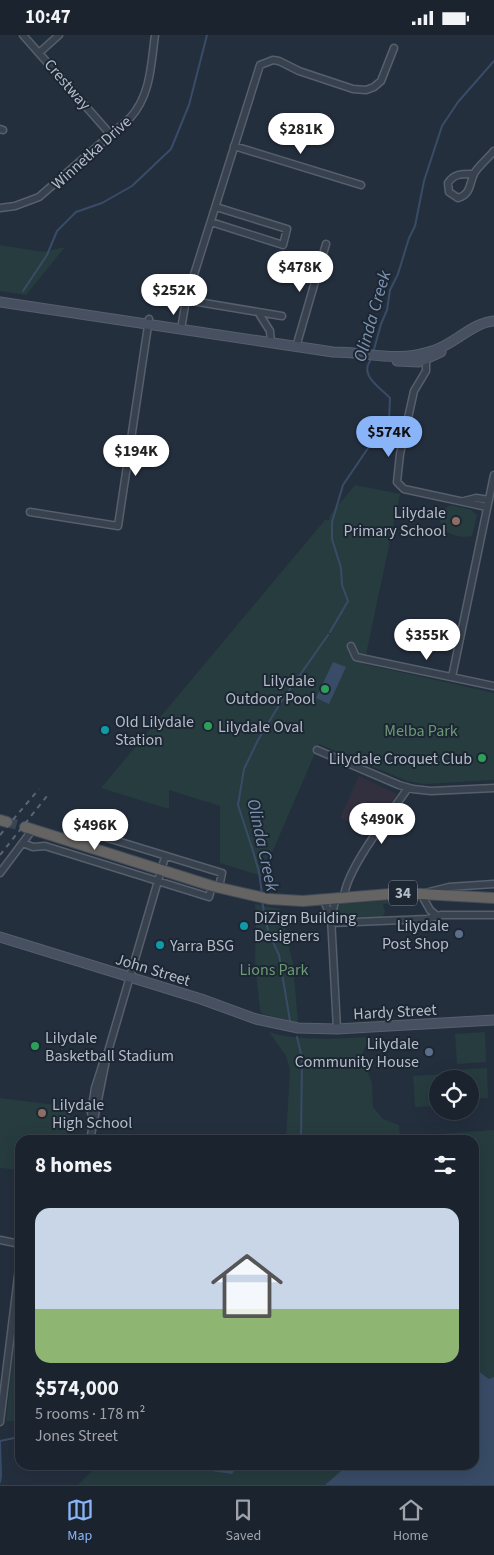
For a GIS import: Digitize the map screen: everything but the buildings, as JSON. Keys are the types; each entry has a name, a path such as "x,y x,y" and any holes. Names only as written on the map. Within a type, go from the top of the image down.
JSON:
{"highway":[{"name":"34","path":"29,828 213,886 268,899 286,901 389,894 494,898"}],"main road":[{"path":"0,297 148,322"},
{"path":"0,302 271,340 333,352 362,354 406,362 442,352 455,341 482,324 494,321"},
{"name":"John Street","path":"0,937 201,999 256,1019 298,1028"},
{"name":"Hardy Street","path":"298,1028 337,1029 494,1019"}],"street":[{"name":"Crestway","path":"23,35 40,52 111,135"},
{"path":"40,52 59,35"},
{"name":"Winnetka Drive","path":"0,208 15,206 39,197 130,118 143,99 148,82 155,35"},
{"path":"182,327 186,300 260,65 272,59 307,74 353,89 366,90 374,87 381,81 394,48"},
{"path":"234,146 361,185"},
{"path":"474,174 457,175 451,178 448,183 449,192 458,198 464,196 470,187 474,174 494,151"},
{"path":"211,222 283,245 287,229 216,207"},
{"path":"296,344 326,244"},
{"path":"154,297 186,300 282,316"},
{"path":"258,312 270,331 271,340"},
{"path":"30,512 118,526 148,322"},
{"path":"425,357 426,371 415,389 397,478 398,485 404,489 464,501 476,498 489,504"},
{"path":"452,677 494,475"},
{"path":"351,646 356,657 494,686"},
{"path":"317,750 408,788 431,791 494,788"},
{"path":"331,920 345,887 366,850 408,788"},
{"path":"0,873 23,843 29,828"},
{"path":"23,843 31,847 45,847 209,897 213,886 222,873 75,828 62,839"},
{"path":"90,1135 92,1105 99,1072 107,1055 128,977 165,857"},
{"path":"437,916 421,894 450,887 494,884"},
{"path":"323,899 331,920 337,1029"},
{"path":"331,920 409,920 461,914 494,915"},
{"path":"0,1240 15,1243"},
{"path":"0,1422 15,1300"}],"shaded area":[{"path":"359,776 397,794 372,832 340,818"}],"green space":[{"path":"0,245 43,252 65,247 26,295 0,291"},
{"name":"Melba Park","path":"355,485 400,494 364,664 494,693 494,780 424,784 407,781 319,744 262,876 220,863 220,806 169,790 169,809 101,788 325,520 329,520 330,515"},
{"name":"Lilydale Primary School","path":"451,505 471,510 477,515 472,536 453,535 443,528 440,523 441,510"},
{"path":"395,900 396,903 383,904 385,912 382,918 340,920 337,912 341,904"},
{"name":"Lions Park","path":"255,904 280,909 293,964 298,1023 263,1014 260,1010 255,964"},
{"path":"269,1032 307,1038 373,1037 372,1042 364,1048 363,1054 366,1061 363,1064 372,1083 373,1107 383,1119 399,1125 400,1135 286,1135 290,1070 286,1056"},
{"path":"485,1032 486,1062 457,1064 455,1034"},
{"path":"487,1068 488,1098 479,1098 479,1070 457,1070"},
{"path":"429,1075 429,1106 415,1107 413,1076"},
{"path":"0,1098 71,1107 68,1135 15,1135 15,1170 0,1168"},
{"path":"494,1130 494,1485 78,1485 93,1470 479,1470 479,1135 427,1135"},
{"path":"15,1336 15,1421 6,1421"}],"water":[{"path":"333,662 346,667 329,704 316,698"},
{"path":"479,1372 489,1379 494,1377 494,1485 325,1485 342,1470 479,1470"},
{"path":"205,1470 235,1470 232,1474"}],"waterway":[{"path":"23,291 47,255 57,231 76,212 102,203 132,186 171,149 189,105 207,35"},
{"name":"Olinda Creek","path":"373,353 387,310 390,290 398,274 409,238 415,226 424,181 442,126 458,102 494,61"},
{"name":"Olinda Creek","path":"330,632 348,601 342,585 341,568 332,539 332,522 343,485 381,429 389,421 390,398 368,375 368,365 372,357"},
{"name":"Olinda Creek","path":"262,894 259,872 238,805 244,769 258,740 281,702 328,635"},
{"name":"Olinda Creek","path":"262,901 268,931 279,955 290,1021"},
{"name":"Olinda Creek","path":"297,1037 302,1058 301,1135"},
{"path":"0,1441 15,1438"},
{"path":"0,1442 0,1482"}],"tunnel":[{"path":"7,822 25,827"}],"railway":[{"path":"0,835 39,789"},
{"path":"0,855 47,796"}],"place":[{"name":"Lilydale Primary School","path":"456,521"},
{"name":"Lilydale Outdoor Pool","path":"325,689"},
{"name":"Lilydale Oval","path":"208,726"},
{"name":"Old Lilydale Station","path":"105,730"},
{"name":"Lilydale Croquet Club","path":"482,758"},
{"name":"DiZign Building Designers","path":"244,926"},
{"name":"Lilydale Post Shop","path":"459,934"},
{"name":"Yarra BSG","path":"160,945"},
{"name":"Lilydale Basketball Stadium","path":"35,1046"},
{"name":"Lilydale Community House","path":"429,1052"},
{"name":"Lilydale High School","path":"42,1113"}]}
